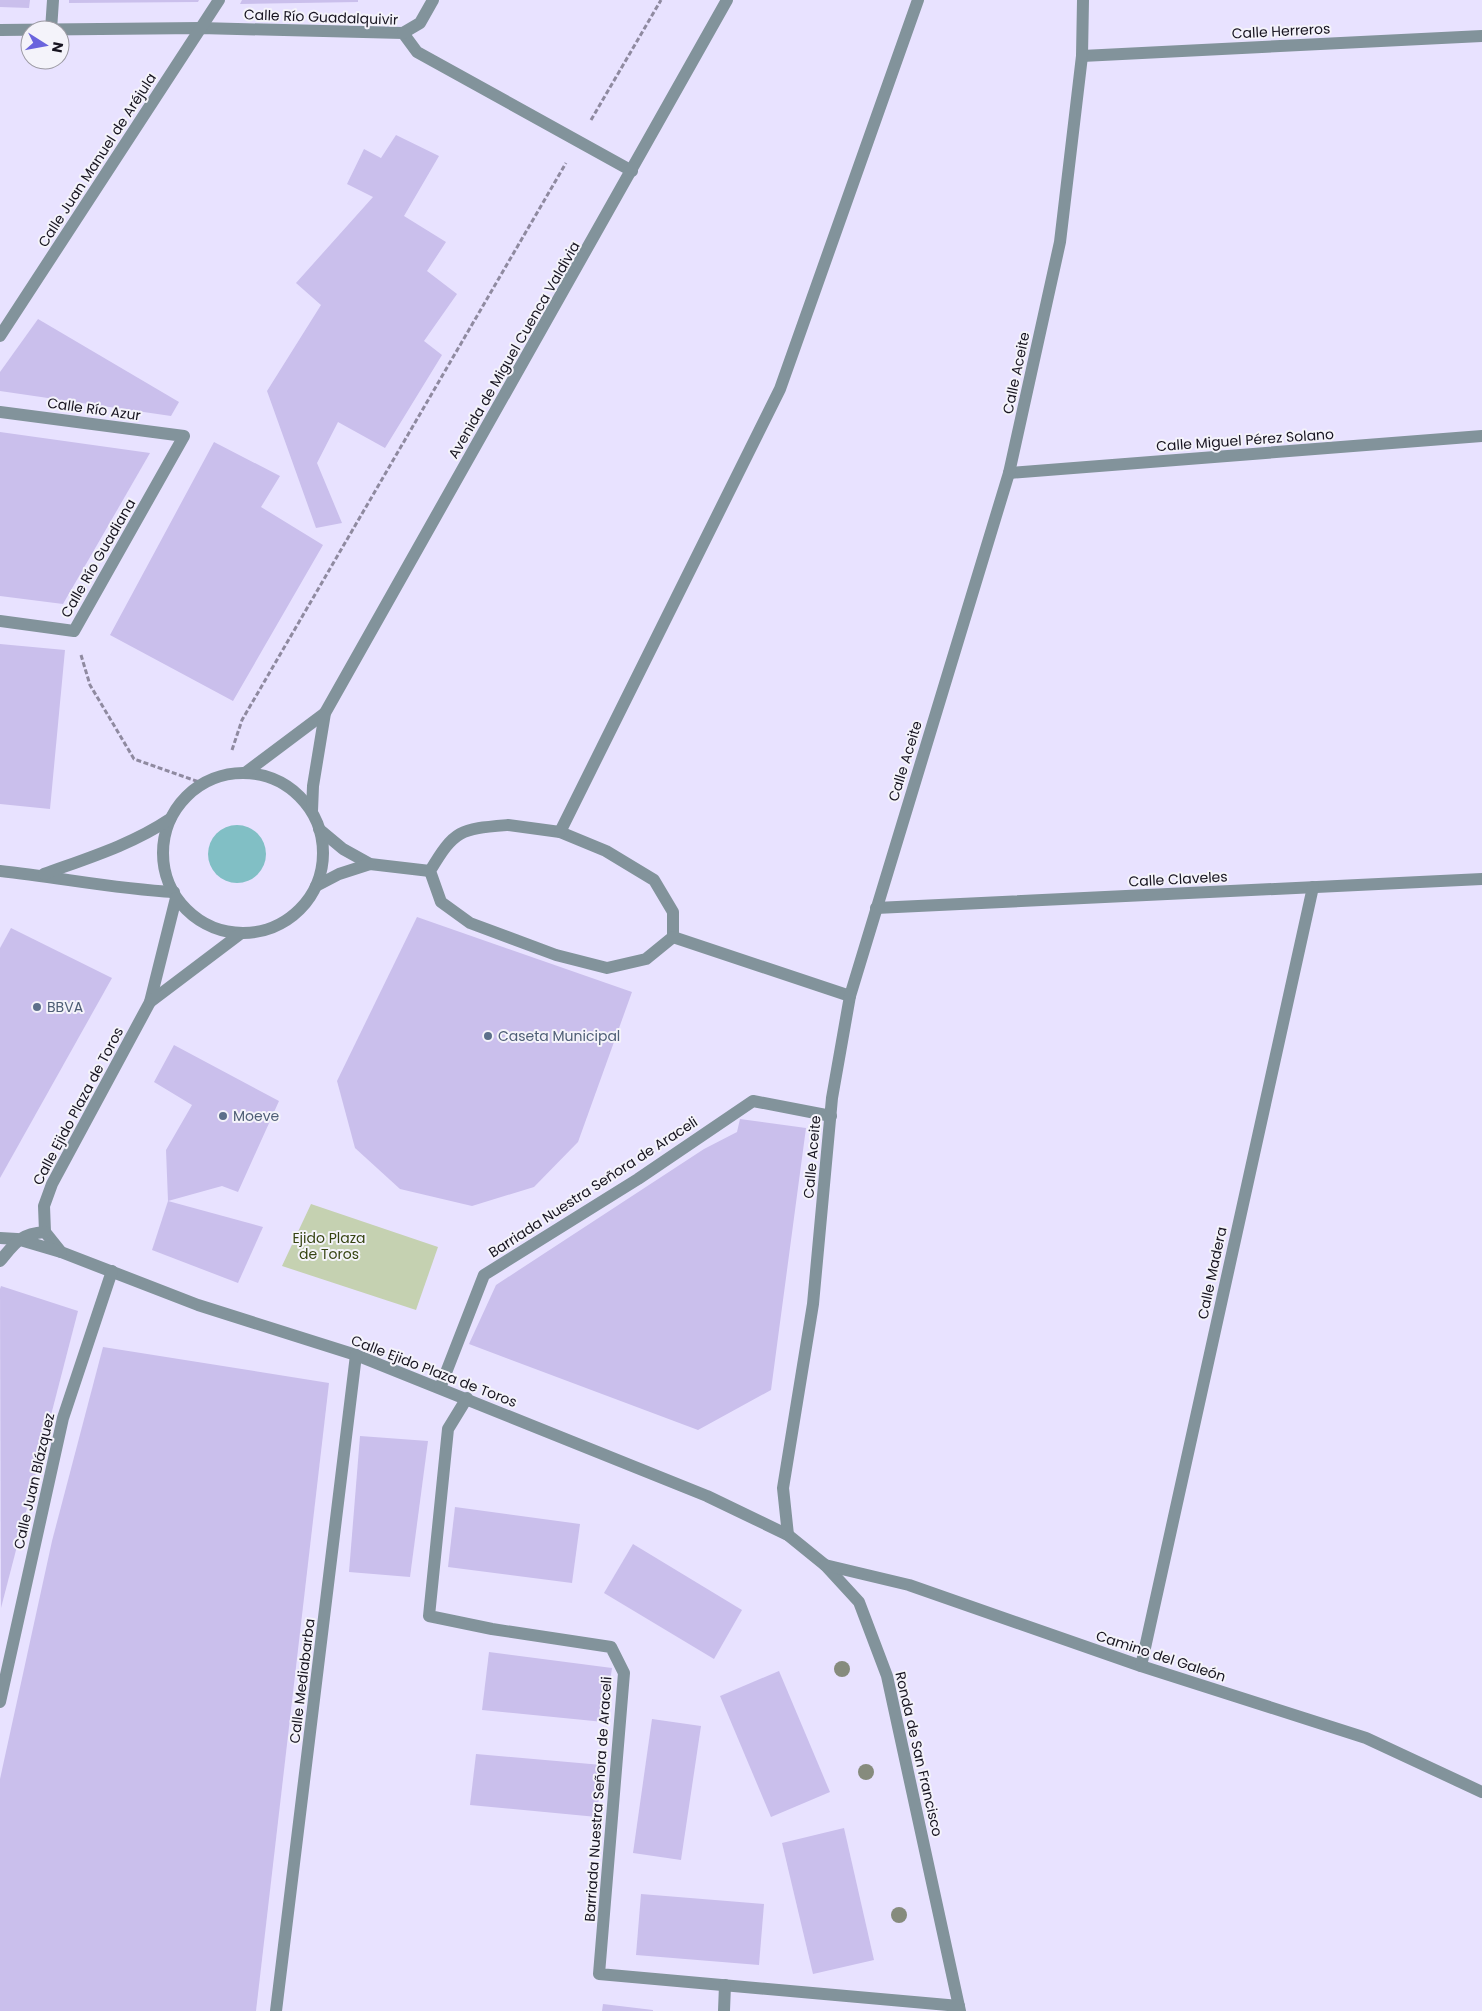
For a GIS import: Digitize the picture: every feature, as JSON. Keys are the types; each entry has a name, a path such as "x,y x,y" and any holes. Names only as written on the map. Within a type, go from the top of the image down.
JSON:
{"street":[{"path":"51,20 52,0"},
{"name":"Calle Juan Manuel de Aréjula","path":"0,336 219,0"},
{"path":"403,33 420,23 433,0"},
{"name":"Avenida de Miguel Cuenca Valdivia","path":"312,811 313,786 325,713 727,0"},
{"path":"560,832 780,389 918,0"},
{"name":"Calle Aceite","path":"788,1535 783,1488 813,1304 831,1116 850,996 1009,473 1060,242 1082,56 1083,0"},
{"name":"Calle Río Guadalquivir","path":"70,30 200,28 403,33 417,52 578,143 632,171"},
{"name":"Calle Río Guadalquivir","path":"0,30 20,30"},
{"name":"Calle Herreros","path":"1082,56 1482,36"},
{"name":"Calle Río Azur","path":"0,412 184,436"},
{"name":"Calle Río Guadiana","path":"0,621 74,630 184,436"},
{"name":"Calle Miguel Pérez Solano","path":"1009,473 1482,436"},
{"name":"Avenida de Miguel Cuenca Valdivia","path":"245,773 325,713"},
{"path":"245,773 265,776 284,784 299,796 312,811 319,829 323,848 322,867 316,886 307,902 293,916 277,926 259,932 240,934 219,931 203,924 188,913 175,895 162,860 163,839 170,819 183,799 202,783 223,775 245,773"},
{"path":"42,875 119,847 145,835 170,819"},
{"path":"508,825 560,832 606,851 654,880 674,912 673,937 646,959 607,968 582,962 470,923 441,902 430,871 447,843 469,828 508,825"},
{"path":"319,829 343,849 370,864 430,871"},
{"path":"316,886 338,874 370,864"},
{"path":"0,871 42,875 125,889 175,895"},
{"name":"Calle Claveles","path":"876,908 1482,879"},
{"name":"Calle Madera","path":"1141,1666 1313,887"},
{"name":"Calle Ejido Plaza de Toros","path":"45,1232 44,1206 52,1184 150,1002 175,895"},
{"name":"Calle Ejido Plaza de Toros","path":"150,1002 240,934"},
{"path":"673,937 850,996"},
{"name":"Barriada Nuestra Señora de Araceli","path":"440,1388 484,1275 638,1179 753,1101 831,1116"},
{"path":"0,1261 17,1240 29,1233 45,1232 61,1252"},
{"name":"Calle Ejido Plaza de Toros","path":"0,1238 17,1240 61,1252 207,1308 356,1356 467,1398 707,1496 788,1535"},
{"name":"Calle Juan Blázquez","path":"0,1702 63,1418 112,1271"},
{"name":"Calle Mediabarba","path":"276,2011 356,1356"},
{"name":"Barriada Nuestra Señora de Araceli","path":"467,1398 448,1429 429,1616 492,1629 611,1646 624,1673 599,1974 725,1985 893,2005 959,2009"},
{"name":"Ronda de San Francisco","path":"788,1535 825,1565 859,1602 887,1676 959,2009"},
{"name":"Camino del Galeón","path":"825,1565 910,1585 1141,1666 1366,1738 1482,1792"},
{"path":"724,2011 725,1985"}],"path":[{"path":"223,775 242,720 661,0"},
{"path":"74,630 90,685 134,759 202,783"}],"green space":[{"name":"Ejido Plaza de Toros","path":"311,1204 438,1247 416,1310 282,1266"}],"shaded area":[{"path":"237,825 248,827 261,838 266,854 264,865 253,878 237,883 226,881 213,870 208,854 210,843 221,830"}],"building":[{"path":"0,0 30,0 29,8 0,7"},
{"path":"69,0 199,0 198,2 69,3"},
{"path":"242,0 358,0 358,2 240,4"},
{"path":"396,135 439,156 404,216 446,242 427,271 457,294 424,341 442,355 385,448 338,422 317,463 342,523 316,528 267,391 321,305 296,283 373,197 347,184 364,149 381,158"},
{"path":"38,319 179,402 171,416 0,391 0,372"},
{"path":"0,432 150,453 63,604 0,596"},
{"path":"214,442 280,476 261,507 323,545 233,701 110,635"},
{"path":"0,644 65,650 50,809 0,804"},
{"name":"Caseta Municipal","path":"417,917 632,992 578,1142 534,1187 472,1206 400,1189 355,1148 337,1081"},
{"path":"11,928 112,978 0,1178 0,948"},
{"path":"174,1045 279,1101 238,1192 222,1186 168,1201 166,1150 192,1105 154,1082"},
{"path":"740,1119 806,1128 771,1390 698,1430 469,1344 496,1285 704,1149 737,1132"},
{"path":"168,1201 263,1227 238,1283 152,1250"},
{"path":"1,1286 78,1311 1,1608 0,1289"},
{"path":"103,1347 329,1383 256,2011 0,2011 0,1779 52,1541"},
{"path":"360,1436 428,1441 410,1577 349,1572"},
{"path":"455,1507 580,1524 572,1583 448,1567"},
{"path":"633,1544 742,1610 714,1659 604,1593"},
{"path":"489,1652 612,1668 604,1722 482,1710"},
{"path":"779,1671 830,1792 771,1817 720,1696"},
{"path":"652,1719 701,1726 681,1860 633,1853"},
{"path":"476,1754 602,1765 597,1817 470,1805"},
{"path":"844,1828 874,1960 813,1974 782,1843"},
{"path":"641,1894 764,1904 759,1965 636,1955"},
{"path":"603,2004 653,2010 653,2011 602,2011"}],"place":[{"name":"BBVA","path":"37,1007"},
{"name":"Caseta Municipal","path":"488,1036"},
{"name":"Moeve","path":"223,1116"}]}
